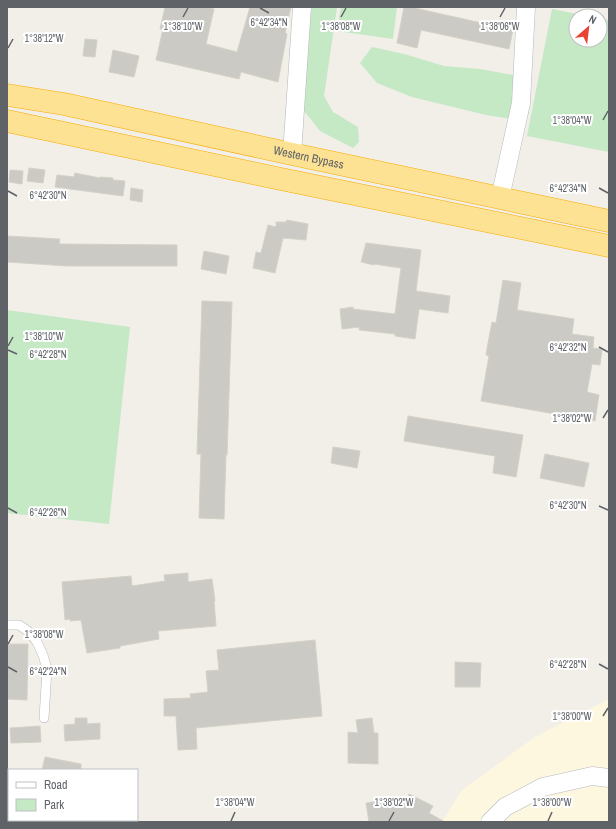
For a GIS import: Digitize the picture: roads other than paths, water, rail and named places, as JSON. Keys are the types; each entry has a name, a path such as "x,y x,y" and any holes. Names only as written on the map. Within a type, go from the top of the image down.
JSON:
{"highway":[{"name":"Western Bypass","path":"7,95 64,104 609,221"},
{"path":"7,121 400,204 609,246"}],"street":[{"path":"292,154 302,7"},
{"path":"500,198 521,103 526,7"},
{"path":"490,822 505,807 543,787 592,776 609,778"}],"lane":[{"path":"7,625 19,625 28,632 37,642 43,655 46,669 44,718"}]}
